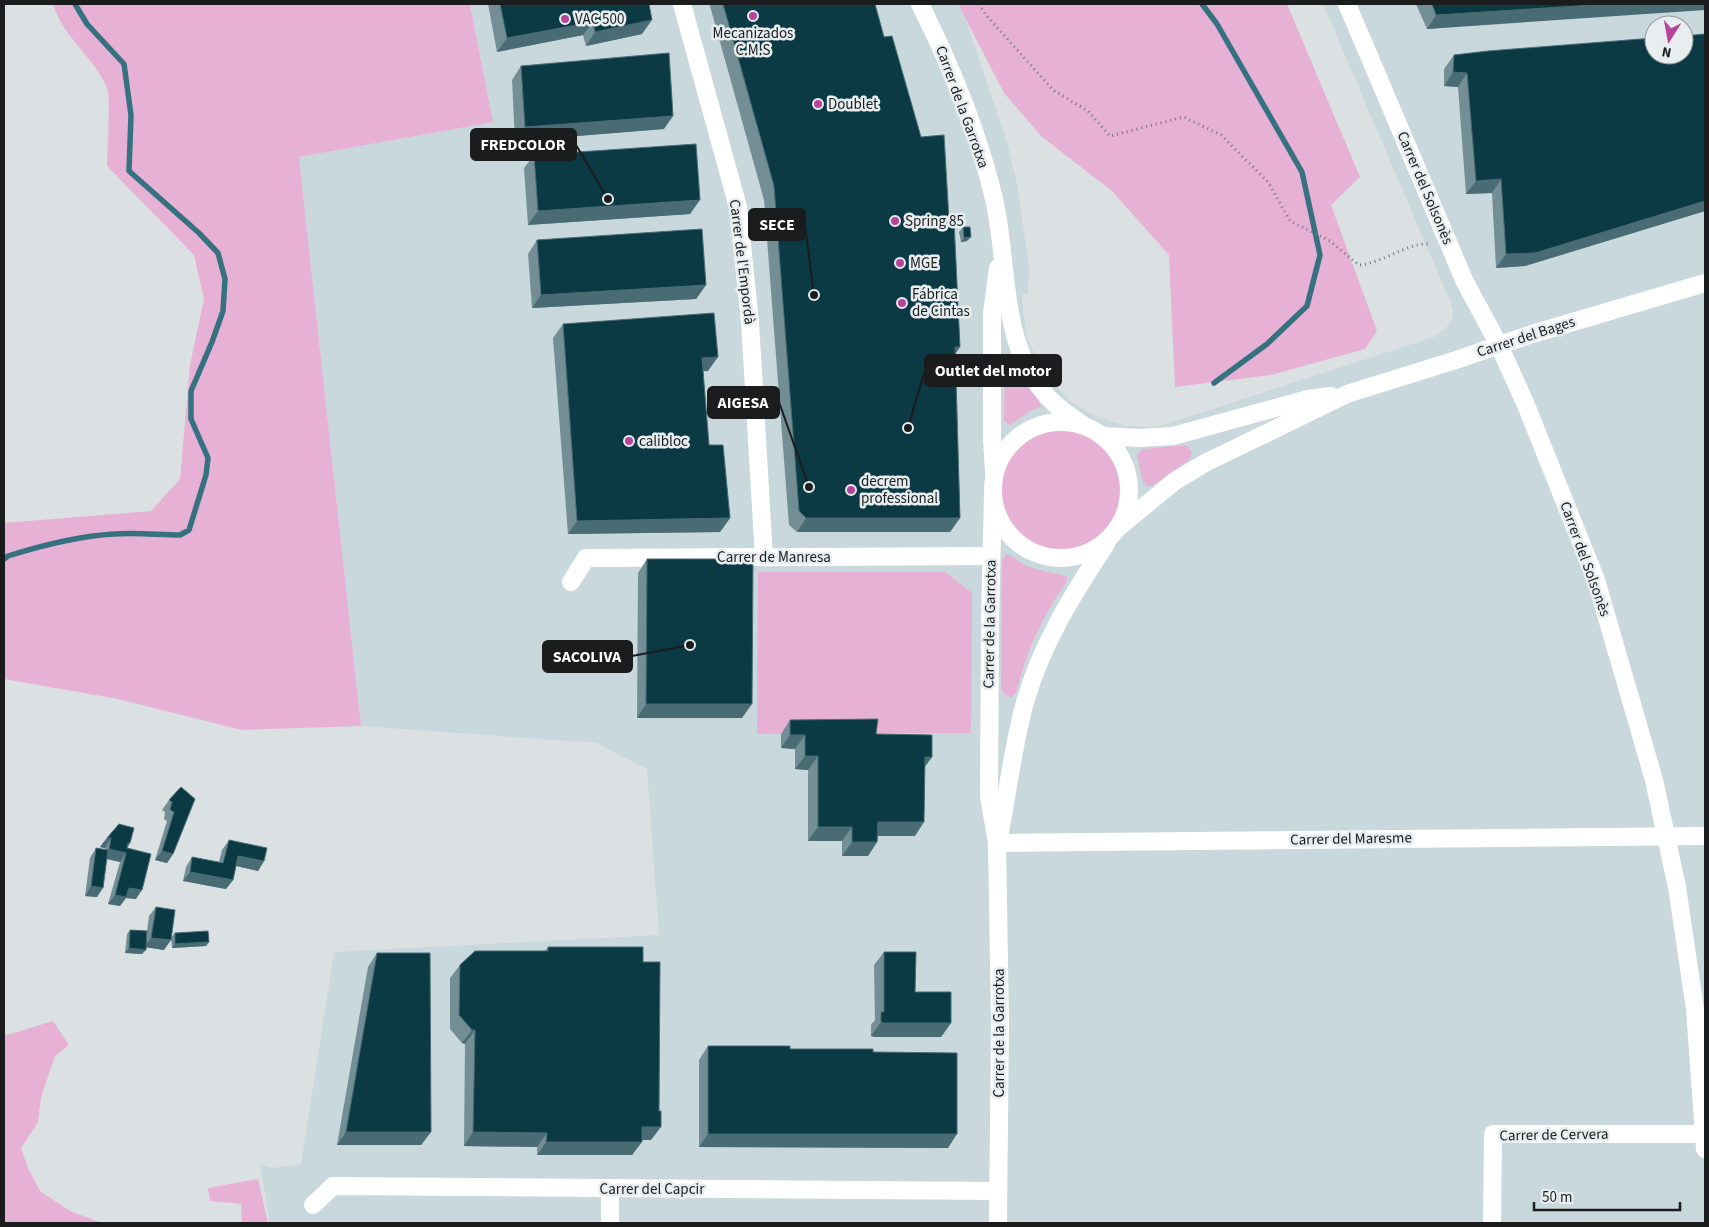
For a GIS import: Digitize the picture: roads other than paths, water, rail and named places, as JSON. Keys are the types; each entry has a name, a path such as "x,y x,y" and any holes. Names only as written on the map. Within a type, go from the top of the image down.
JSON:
{"street":[{"name":"Carrer de l'Empordà","path":"682,4 738,208 750,322 764,557"},
{"name":"Carrer de la Garrotxa","path":"920,4 941,46 975,133 994,200 1002,243 1010,314 1016,340 1025,364 1038,385 1056,405 1084,426"},
{"name":"Carrer del Solsonès","path":"1348,4 1465,282 1498,345 1526,405 1596,580 1654,780 1677,887 1695,1009 1705,1141"},
{"name":"Carrer de la Garrotxa","path":"994,476 992,439 992,314 1002,243"},
{"name":"Carrer del Bages","path":"1114,533 1175,481 1205,463 1347,394 1532,334 1705,283"},
{"name":"Carrer del Bages","path":"1103,436 1140,438 1173,436 1308,399 1347,394"},
{"path":"1065,422 1084,426 1103,436 1115,448 1124,462 1129,478 1126,512 1114,533 1093,550 1075,557 1056,558 1037,554 1020,544 1006,531 997,514 993,495 994,476 1001,458 1012,442 1028,431 1046,424 1065,422"},
{"name":"Carrer de la Garrotxa","path":"993,495 990,796 997,843 1000,1022 998,1223"},
{"name":"Carrer de la Garrotxa","path":"997,843 1009,786 1016,738 1024,704 1037,667 1064,611 1114,533"},
{"name":"Carrer de Manresa","path":"571,582 586,558 991,556"},
{"name":"Carrer del Maresme","path":"997,843 1705,836"},
{"name":"Carrer de Cervera","path":"1492,1223 1493,1134 1705,1141"},
{"name":"Carrer del Capcir","path":"313,1205 333,1186 998,1191"},
{"path":"610,1188 610,1223"}],"waterway":[{"path":"4,559 34,548 87,537 131,533 180,535 189,530 206,475 208,458 191,419 191,391 223,311 225,279 218,253 199,233 129,171 131,115 124,64 87,24 75,4"},
{"path":"1202,4 1217,24 1302,172 1320,255 1307,306 1267,344 1214,383"}],"place":[{"name":"Mecanizados C.M.S","path":"753,16"},
{"name":"VAC 500","path":"565,19"},
{"name":"Doublet","path":"818,104"},
{"name":"FREDCOLOR","path":"608,199"},
{"name":"Spring 85","path":"895,221"},
{"name":"MGE","path":"900,263"},
{"name":"SECE","path":"814,295"},
{"name":"Fábrica de Cintas","path":"902,303"},
{"name":"Outlet del motor","path":"908,428"},
{"name":"calibloc","path":"629,441"},
{"name":"AIGESA","path":"809,487"},
{"name":"decrem professional","path":"851,490"},
{"name":"SACOLIVA","path":"690,645"}]}
